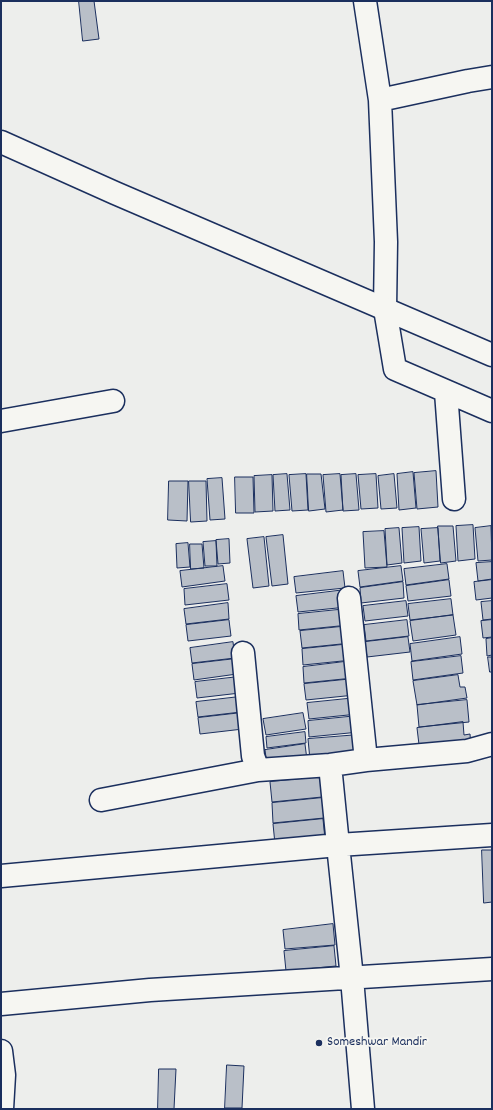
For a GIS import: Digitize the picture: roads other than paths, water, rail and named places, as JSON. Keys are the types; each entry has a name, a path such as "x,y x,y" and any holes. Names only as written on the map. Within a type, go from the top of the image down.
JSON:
{"street":[{"path":"364,1 380,100 386,242 385,309 395,369 492,411"},
{"path":"380,100 468,80 492,77"},
{"path":"1,142 122,196 492,355"},
{"path":"446,392 454,499"},
{"path":"1,421 113,401"},
{"path":"349,598 366,760"},
{"path":"243,652 253,756 258,770"},
{"path":"101,800 258,770 330,765 366,760 468,751 492,744"},
{"path":"330,765 352,978 363,1109"},
{"path":"1,876 338,845 492,835"},
{"path":"1,1004 150,990 492,969"},
{"path":"1,1051 2,1109"}],"place":[{"name":"Someshwar Mandir","path":"319,1043"}]}
